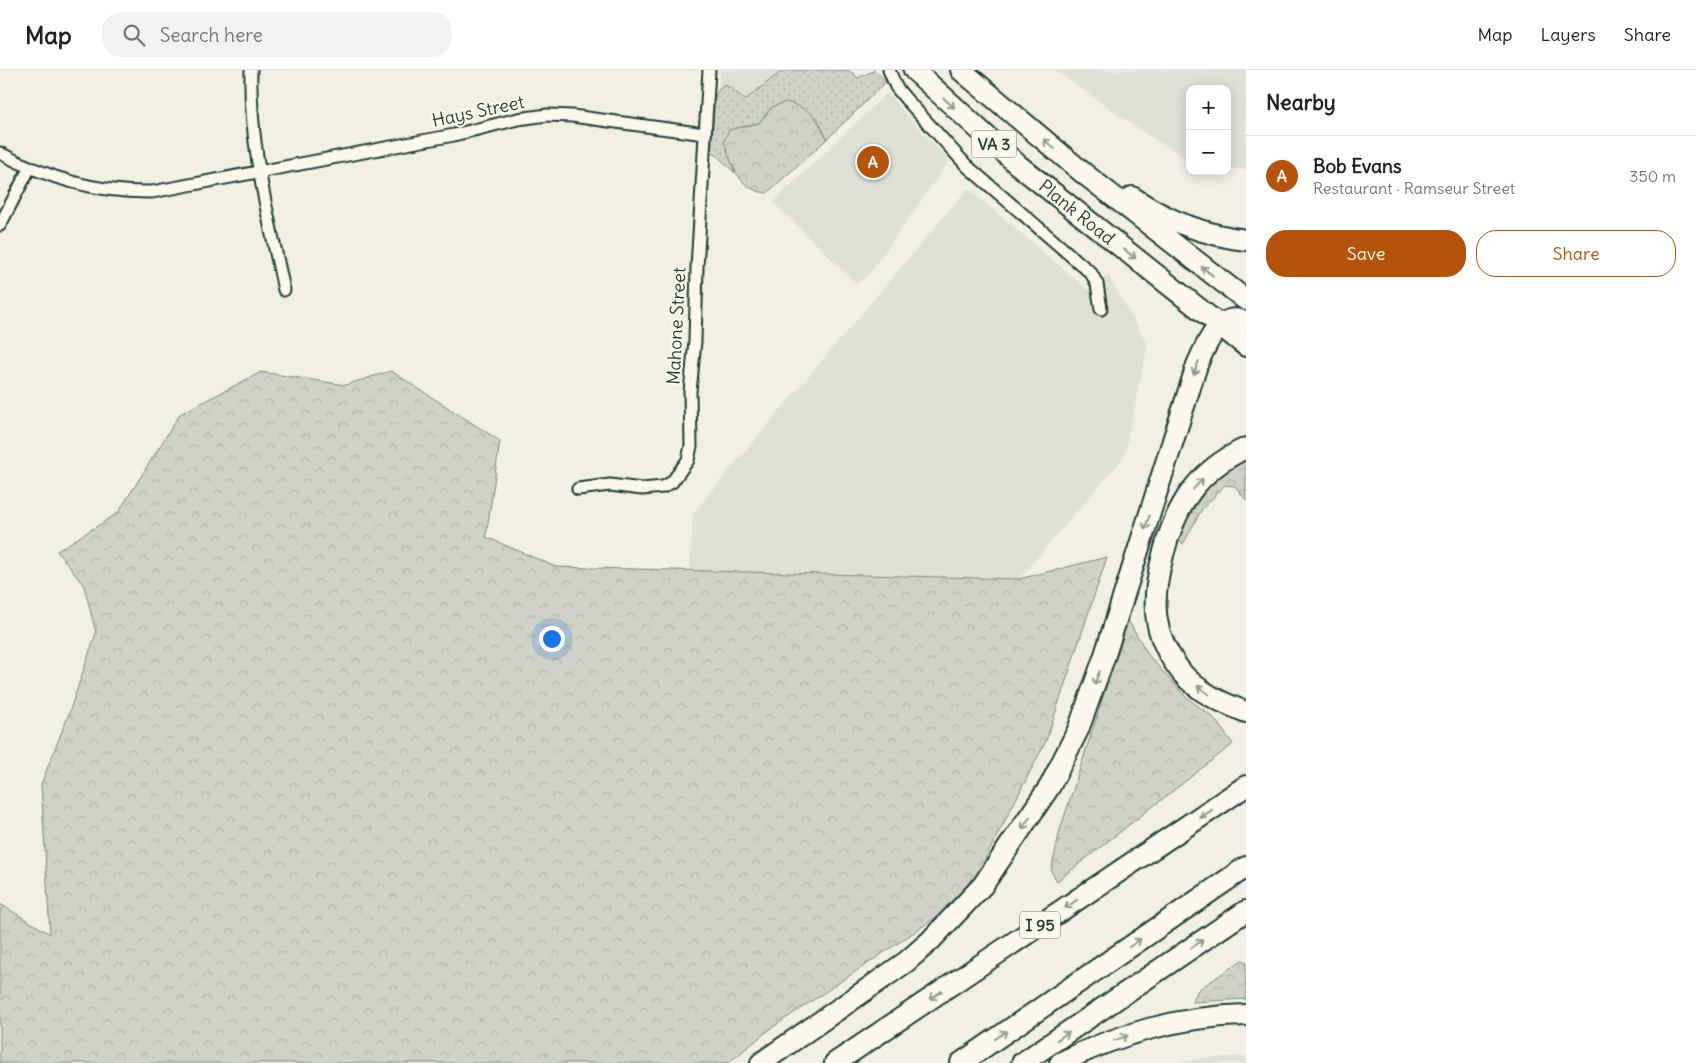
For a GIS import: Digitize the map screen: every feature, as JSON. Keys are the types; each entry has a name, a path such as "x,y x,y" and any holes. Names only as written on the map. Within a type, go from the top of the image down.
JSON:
{"highway":[{"name":"Plank Road","path":"914,70 1018,164 1246,346"},
{"name":"Plank Road","path":"961,70 1082,172 1246,300"},
{"path":"1082,172 1118,188 1153,211 1179,224 1227,238 1246,240"},
{"path":"761,1063 906,962 930,941 983,885 1050,786 1078,730 1104,658 1197,366 1211,337 1220,326 1230,319 1241,320 1246,323"},
{"path":"1246,448 1219,464 1197,483 1176,514 1155,585 1155,610 1166,646 1183,674 1215,699 1246,712"},
{"name":"I 95","path":"835,1063 1246,786"},
{"path":"961,1063 1246,867"},
{"path":"1022,1063 1246,911"},
{"path":"1060,1063 1126,1036 1177,1022 1246,1015"}],"street":[{"path":"250,70 252,128 284,290"},
{"name":"Mahone Street","path":"578,489 610,485 642,489 663,487 672,482 688,460 691,446 690,392 695,341 697,268 709,70"},
{"path":"889,70 893,81 905,98 967,166 1091,273 1097,284 1101,309"},
{"name":"Hays Street","path":"0,153 30,168 102,190 152,192 454,135 518,118 547,115 572,116 705,134"},
{"path":"0,225 30,168"}],"shaded area":[{"path":"720,70 783,70 745,101 731,88 725,86 719,89"},
{"path":"1055,70 1246,70 1246,170 1231,168 1231,85 1186,85 1186,158 1144,133"},
{"path":"887,93 949,161 870,273 857,284 773,202"},
{"path":"968,188 1088,290 1108,275 1148,345 1124,457 1019,579 690,570 693,513"},
{"path":"1246,1056 1246,1063 1176,1063 1205,1058"}],"green space":[{"path":"783,70 849,70 858,78 875,70 886,82 827,139 817,118 772,107 759,123 729,130 725,142 735,173 711,150 715,96 719,89 725,85 745,100"},
{"path":"786,102 802,108 812,115 827,139 767,193 757,191 743,182 738,175 733,167 724,141 729,130 759,123 772,107"},
{"path":"391,371 500,441 486,537 556,567 1019,579 1107,557 1046,741 965,898 770,1029 728,1063 0,1063 0,904 50,934 41,784 68,716 96,633 84,586 57,551 118,513 180,414 261,372 345,385"},
{"path":"1246,460 1246,500 1235,486 1225,485 1202,509 1183,544 1177,539 1196,495 1214,477"},
{"path":"1128,620 1149,656 1186,697 1213,717 1233,744 1057,881 1051,871 1060,830"},
{"path":"1242,960 1246,962 1246,999 1192,1002 1198,990"}],"place":[{"name":"Bob Evans","path":"873,162"}]}
